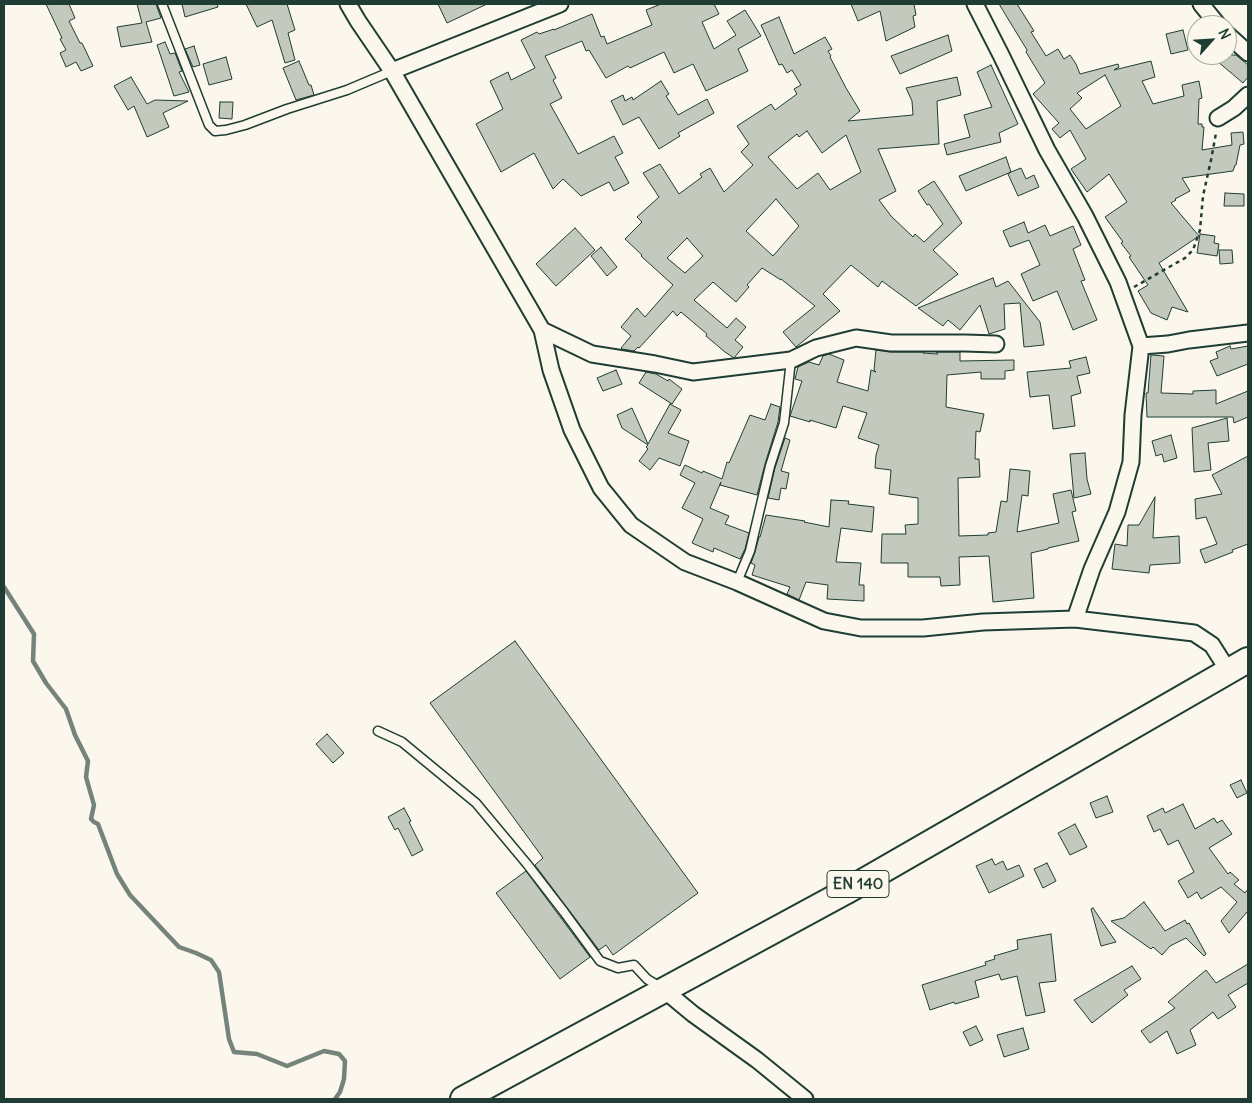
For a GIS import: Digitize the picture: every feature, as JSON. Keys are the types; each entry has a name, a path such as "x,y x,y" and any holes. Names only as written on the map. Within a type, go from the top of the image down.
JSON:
{"main road":[{"name":"EN 140","path":"463,1099 845,892 1239,666"}],"street":[{"path":"348,4 392,71 542,330 552,370 572,430 600,488 631,525 684,562 737,582 824,621 861,628 924,628 983,622 1076,619 1194,632 1239,666"},
{"path":"392,71 560,4"},
{"path":"975,4 1047,150 1086,216 1118,282 1141,346 1133,415 1131,462 1117,512 1092,569 1076,619"},
{"path":"1201,4 1210,15"},
{"path":"1237,43 1248,53"},
{"path":"1218,118 1234,108 1248,95"},
{"path":"542,330 592,354 692,372 791,360 816,348 856,338 891,343 996,344"},
{"path":"1141,346 1248,333"},
{"path":"664,990 805,1099"}],"lane":[{"path":"162,4 209,125 216,131 245,125 287,109 347,90 392,71"},
{"path":"737,582 750,551 770,466 784,423 791,360"},
{"path":"378,731 402,742 476,803 527,864 600,961 618,968 634,965 647,979 664,990"}],"path":[{"path":"1122,294 1185,258 1193,250 1200,230 1203,196 1212,160 1218,118"}],"building":[{"path":"46,4 69,4 75,18 69,21 93,66 81,71 76,62 66,67 60,53 66,50"},
{"path":"137,4 156,4 161,18 146,22 152,42 121,47 117,27 142,23"},
{"path":"182,4 217,4 218,7 185,17"},
{"path":"246,4 287,4 295,30 288,33 295,60 285,63 272,20 257,27"},
{"path":"438,4 487,4 447,23"},
{"path":"661,4 714,4 719,14 702,22 714,49 736,35 727,21 745,10 761,36 738,49 748,71 706,91 693,64 674,73 664,52 630,68 628,66 606,78 589,50 586,51 582,41 545,56 556,78 553,80 562,98 550,104 578,154 614,136 623,153 615,157 629,183 614,191 609,182 581,196 563,179 553,189 534,153 501,172 476,124 503,109 490,81 508,72 511,80 535,68 521,40 537,32 539,34 554,30 592,14 601,37 604,36 607,44 652,25 646,10"},
{"path":"851,4 914,4 916,15 913,16 915,27 886,41 880,11 858,21"},
{"path":"999,4 1017,4 1034,31 1031,32 1046,56 1058,49 1064,59 1070,55 1080,74 1118,64 1119,67 1114,70 1151,61 1155,77 1142,81 1153,104 1184,96 1182,85 1199,81 1202,98 1199,99 1198,124 1202,124 1202,127 1204,127 1202,150 1232,145 1231,133 1243,132 1244,144 1240,145 1233,171 1182,178 1190,191 1171,203 1199,236 1159,263 1188,312 1172,307 1167,320 1151,313 1138,291 1148,285 1129,257 1131,256 1121,243 1123,242 1105,217 1127,202 1109,174 1087,192 1071,169 1086,159 1070,130 1060,138 1052,129 1059,123 1033,94 1045,83 1026,52 1027,50","holes":["1105,75 1121,106 1086,129 1070,109 1082,98 1077,93"]},
{"path":"779,17 794,54 825,37 832,49 828,51 830,57 860,111 848,121 913,115 912,101 906,88 957,77 961,95 937,101 939,144 878,149 896,191 879,200 891,216 913,237 915,234 924,242 943,224 918,191 934,181 962,223 933,250 958,274 916,306 882,281 878,287 851,265 823,294 840,311 796,347 783,332 815,306 781,279 762,268 747,285 749,287 736,302 713,282 694,300 727,328 736,318 746,327 735,340 743,347 734,358 706,336 707,334 681,312 677,316 673,311 639,348 634,351 622,349 631,336 621,327 637,308 645,317 673,285 625,239 642,222 637,217 659,197 643,173 660,164 679,194 702,177 700,174 710,168 724,192 753,165 741,152 749,144 737,126 771,104 775,110 797,94 794,89 801,85 792,70 787,73 782,64 779,65 761,25","holes":["807,131 822,153 846,135 861,172 830,190 818,173 797,189 768,157 797,134 799,137","776,199 799,226 773,256 746,231","687,238 703,256 685,273 667,258"]},
{"path":"1183,30 1187,50 1171,54 1166,34"},
{"path":"948,35 952,51 900,74 891,56"},
{"path":"165,42 170,54 175,53 182,71 179,72 189,92 174,96 157,45"},
{"path":"194,46 200,65 193,67 185,49"},
{"path":"1237,56 1248,65 1248,77 1243,83 1222,65 1237,65"},
{"path":"226,57 232,79 209,85 203,64"},
{"path":"299,61 314,95 296,100 283,68"},
{"path":"991,65 1018,124 999,133 1001,142 947,155 944,144 970,137 964,115 992,107 977,72"},
{"path":"131,77 147,104 155,100 188,101 163,113 169,127 147,137 134,106 128,110 114,86"},
{"path":"661,81 669,94 666,96 678,115 707,99 714,113 678,133 680,136 659,149 639,117 623,125 611,101 623,95 625,101 632,97 633,100"},
{"path":"220,102 233,102 232,119 219,118"},
{"path":"1006,157 1011,172 966,191 959,176"},
{"path":"1021,168 1026,179 1034,175 1039,187 1018,196 1008,174"},
{"path":"1225,193 1244,194 1244,206 1224,206"},
{"path":"1024,222 1028,233 1045,225 1050,236 1073,226 1081,245 1073,249 1085,280 1081,281 1097,320 1073,330 1057,291 1033,301 1021,274 1040,265 1029,240 1010,247 1003,231"},
{"path":"575,228 595,250 556,286 536,264"},
{"path":"1200,234 1215,236 1214,243 1219,244 1217,256 1197,253"},
{"path":"601,247 617,267 607,276 591,256"},
{"path":"1219,250 1232,250 1233,263 1220,264"},
{"path":"993,278 996,287 1008,281 1040,322 1044,345 1024,347 1020,303 1004,304 1005,329 989,334 980,305 960,330 948,320 943,326 918,308"},
{"path":"1230,346 1231,349 1248,346 1248,364 1217,376 1210,361 1218,358 1216,352"},
{"path":"876,350 938,354 936,352 960,352 960,361 1014,360 1014,370 1005,371 1005,379 981,379 981,372 947,375 946,407 984,414 980,432 976,431 975,459 979,459 980,477 958,478 959,536 988,535 988,533 996,532 1001,501 1007,502 1010,469 1030,471 1028,496 1022,495 1017,532 1059,523 1053,494 1071,490 1076,511 1072,512 1079,541 1031,553 1034,598 993,602 989,556 959,557 960,585 941,586 940,577 908,577 908,563 881,563 882,534 906,534 905,525 918,524 918,498 889,494 891,470 875,468 879,445 858,438 867,413 843,406 836,428 790,416 802,381 795,379 798,367 809,362 819,365 823,356 829,354 844,360 837,382 868,391 871,370 876,372 874,370"},
{"path":"1151,355 1164,356 1161,393 1193,394 1193,391 1216,390 1216,404 1248,391 1248,417 1234,423 1233,417 1147,417 1146,393 1148,393"},
{"path":"1086,357 1090,373 1077,376 1081,393 1071,396 1075,426 1053,429 1049,395 1030,397 1027,372 1071,368 1069,361"},
{"path":"616,370 622,384 603,391 597,378"},
{"path":"646,372 656,374 668,381 669,379 682,389 672,404 639,383"},
{"path":"670,404 681,410 668,433 689,441 680,466 659,458 650,470 639,461 648,449 646,447 648,445 622,428 617,415 632,408 648,444"},
{"path":"771,404 780,407 778,422 757,495 720,485 721,482 710,508 729,516 725,524 749,533 740,559 714,548 713,552 692,543 703,519 682,508 695,483 680,475 685,465 722,479 727,462 729,463 750,415 765,420"},
{"path":"1227,418 1229,441 1208,443 1211,470 1194,472 1192,428"},
{"path":"1171,435 1177,458 1164,462 1162,454 1156,456 1152,441"},
{"path":"785,438 790,440 781,471 789,473 786,489 781,488 779,500 768,498 775,468"},
{"path":"1085,453 1087,479 1091,494 1074,498 1070,454"},
{"path":"1248,456 1248,544 1205,563 1200,550 1217,544 1206,517 1196,519 1195,499 1222,494 1212,475"},
{"path":"1155,497 1153,538 1179,536 1180,563 1150,565 1149,573 1112,569 1115,544 1127,546 1128,525 1139,525"},
{"path":"831,500 849,501 848,504 874,507 872,532 841,528 836,562 861,563 859,585 864,585 864,601 827,599 828,585 806,582 799,600 787,594 790,587 752,575 755,565 751,563 766,515 829,527"},
{"path":"515,641 698,893 613,955 606,945 599,950 535,865 543,858 430,703"},
{"path":"327,734 344,753 333,763 316,744"},
{"path":"1241,780 1247,793 1237,798 1230,785"},
{"path":"1107,796 1113,812 1096,818 1090,803"},
{"path":"1183,804 1195,829 1214,818 1217,823 1222,820 1232,834 1209,848 1228,874 1230,872 1239,880 1234,884 1245,893 1248,889 1248,913 1229,933 1221,921 1237,902 1221,887 1201,899 1197,892 1188,898 1178,881 1194,872 1178,840 1168,845 1160,829 1154,832 1147,816 1163,808 1165,813"},
{"path":"404,808 423,850 412,856 398,828 395,830 388,817"},
{"path":"1075,824 1087,847 1070,855 1058,833"},
{"path":"992,859 995,865 1003,861 1007,870 1019,865 1024,876 989,893 976,866"},
{"path":"1047,863 1056,881 1043,888 1034,869"},
{"path":"526,871 590,957 560,979 496,893"},
{"path":"1144,902 1165,931 1185,920 1187,924 1189,923 1206,954 1204,956 1186,938 1170,946 1162,955 1153,947 1151,949 1111,921 1124,918"},
{"path":"1093,908 1116,942 1101,946 1091,909"},
{"path":"1051,934 1056,981 1039,983 1045,1012 1026,1016 1017,976 1001,980 999,974 975,981 979,997 955,1004 954,1002 930,1010 922,985 986,965 985,962 995,959 994,956 1018,949 1017,940"},
{"path":"1248,964 1248,983 1228,995 1236,1007 1218,1019 1213,1012 1190,1030 1196,1045 1177,1054 1167,1031 1150,1043 1141,1031 1175,1008 1168,1002 1206,970 1216,983"},
{"path":"1132,966 1141,979 1124,990 1128,995 1092,1023 1074,1000"},
{"path":"976,1026 983,1040 970,1046 963,1032"},
{"path":"1023,1028 1029,1049 1004,1057 997,1035"}],"waterway":[{"path":"4,587 34,634 33,661 46,683 66,709 75,735 88,761 86,777 94,805 91,819 98,824 117,874 130,895 179,947 211,960 219,972 229,1039 234,1052 257,1054 287,1066 324,1051 339,1054 345,1061 344,1079 340,1092 335,1099"}]}
